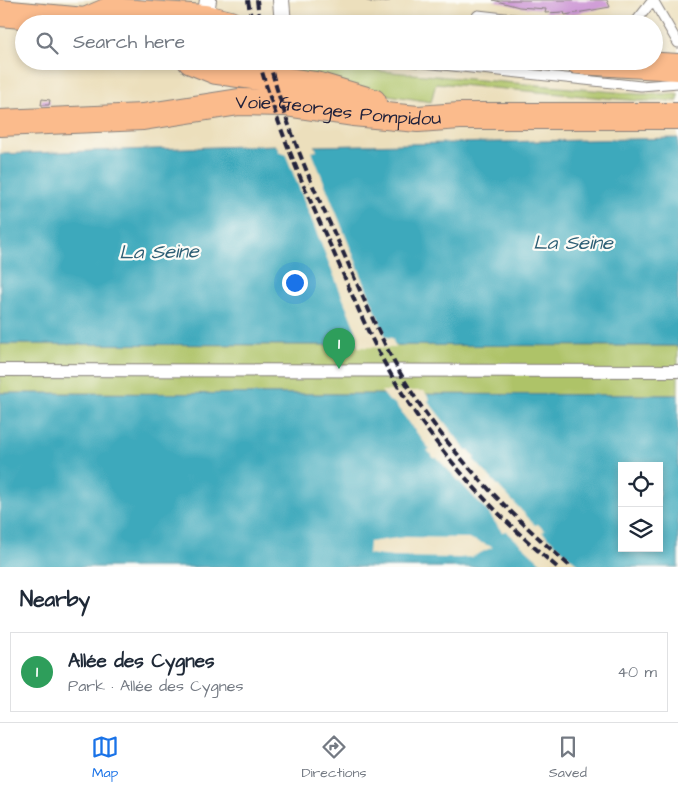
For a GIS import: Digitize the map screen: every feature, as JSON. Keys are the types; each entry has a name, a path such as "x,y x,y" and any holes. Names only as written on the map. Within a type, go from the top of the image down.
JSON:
{"main road":[{"path":"101,15 108,11 205,14"},
{"path":"0,13 15,16"},
{"path":"663,66 678,67"},
{"path":"214,70 302,82 378,103 460,116"},
{"name":"Voie Georges Pompidou","path":"0,123 143,117 239,102 285,103 404,118 436,119 460,116 676,116"}],"street":[{"path":"281,0 282,15"},
{"path":"0,370 678,371"}],"lane":[{"path":"641,15 653,0 662,15"},
{"path":"663,17 678,43"},
{"path":"490,70 641,86 678,83"}],"green space":[{"path":"370,70 638,94 678,94 678,101 640,101 436,83 431,102 377,93 282,71"},
{"path":"0,344 678,346 678,395 0,393"}],"water":[{"name":"La Seine","path":"678,138 678,346 0,344 0,154 276,145 281,153 316,151 315,146"},
{"path":"0,393 678,395 678,567 0,567"}],"pier":[{"path":"275,143 278,143 282,150 313,149 314,144 317,151 312,152 386,337 392,338 396,348 358,347 354,337 358,336 285,153 280,153"},
{"path":"381,391 424,391 430,399 428,401 466,450 469,450 475,458 473,459 535,525 538,524 545,531 542,532 581,567 546,567 506,531 502,532 487,511 437,458 434,458 427,450 430,450 394,403 389,401"},
{"path":"405,537 468,538 493,547 472,557 459,558 393,557 368,554 369,542"}],"building":[{"path":"364,0 390,0 390,1 374,3"},
{"path":"493,0 607,0 610,7 565,15 564,12 545,13 546,9 519,7"},
{"path":"42,99 50,100 49,105 41,105"}],"railway":[{"path":"248,0 250,15"},
{"path":"257,0 259,15"},
{"path":"262,70 301,180 370,334 401,391 419,419 461,473 508,522 557,567"},
{"path":"271,70 291,130 309,175 377,328 403,378 420,405 458,455 524,525 571,567"}],"place":[{"name":"Allée des Cygnes","path":"339,369"}]}
